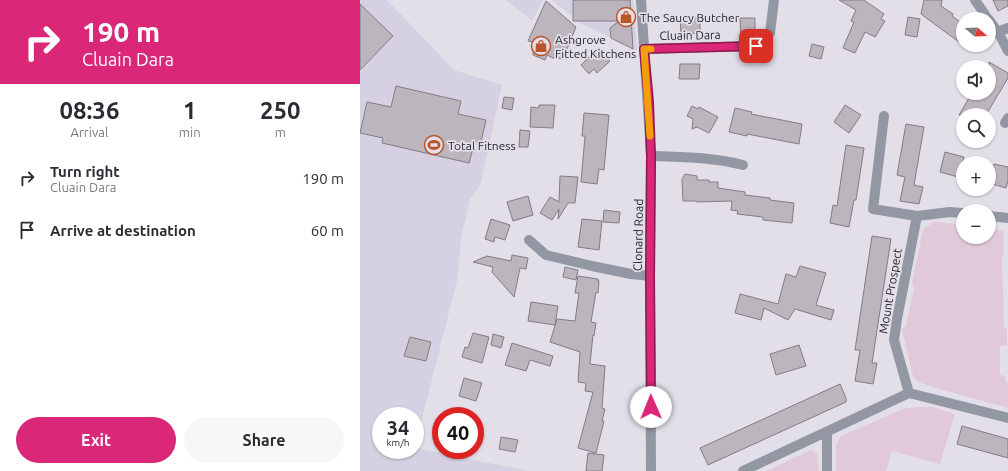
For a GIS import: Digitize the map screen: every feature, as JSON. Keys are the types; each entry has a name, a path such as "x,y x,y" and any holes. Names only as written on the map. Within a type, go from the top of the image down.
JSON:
{"street":[{"name":"Clonard Road","path":"641,0 649,102 651,156 651,471"},
{"name":"Cluain Dara","path":"644,49 756,46 770,33 774,0"},
{"path":"975,0 984,12"},
{"path":"998,32 1008,28"},
{"path":"996,29 1008,51"},
{"path":"884,116 873,209 917,216 956,212"},
{"path":"651,156 704,158 723,160 743,165"},
{"name":"Mount Prospect","path":"909,393 894,340 917,216"},
{"path":"996,217 1008,218"},
{"path":"529,240 546,255 631,274 650,276"},
{"path":"743,471 909,393 1008,418"},
{"path":"827,432 827,471"}],"shaded area":[{"path":"360,0 387,0 454,70 502,85 480,186 470,199 461,239 457,281 424,411 424,407 372,407 372,459 424,459 424,450 432,451 432,459 470,459 529,471 360,471"},
{"path":"506,0 543,0 532,21"},
{"path":"552,0 633,0 637,51 581,23"},
{"path":"933,222 956,224 956,244 996,244 996,230 1003,231 1004,253 1002,259 1004,326 1007,330 1007,346 1000,346 1000,375 1005,376 1006,383 1008,382 1008,408 926,385 917,381 913,376 902,330 906,325 914,288 912,283 923,230"},
{"path":"933,407 955,414 940,464 892,451 886,471 836,471 836,445 841,436 903,409"},
{"path":"811,450 817,453 819,471 766,471"}],"building":[{"path":"573,0 630,0 633,49 611,38 610,28 619,21 573,21"},
{"path":"839,0 864,0 884,14 881,19 885,21 875,37 865,32 855,53 843,48 854,22 851,21 856,10"},
{"path":"924,0 942,0 941,6 953,14 952,16 956,19 956,40 921,14"},
{"path":"993,0 1008,0 1008,6 998,11"},
{"path":"546,1 576,27 563,59 553,58 547,55 545,60 533,55 534,42 528,41"},
{"path":"360,4 393,36 360,70"},
{"path":"908,17 920,19 917,37 905,35"},
{"path":"680,18 700,18 700,33 681,34"},
{"path":"740,18 755,18 755,36 741,37"},
{"path":"812,44 824,47 821,59 809,56"},
{"path":"598,48 610,61 597,73 594,69 589,74 581,65"},
{"path":"680,64 700,64 699,79 679,79"},
{"path":"996,66 1008,73 1008,78 996,98"},
{"path":"396,86 461,101 458,114 486,120 481,142 475,141 469,163 382,143 383,138 360,133 367,102 391,107"},
{"path":"504,97 514,98 512,110 502,108"},
{"path":"968,100 995,100 990,108 963,108"},
{"path":"539,105 555,105 553,128 530,127 531,107 539,108"},
{"path":"845,105 861,115 849,133 834,122"},
{"path":"692,106 698,109 699,107 718,117 709,133 697,127 692,129 693,119 687,116"},
{"path":"735,108 752,112 751,114 802,124 799,144 729,132"},
{"path":"584,113 609,115 604,170 599,169 597,184 581,182 585,136 582,136"},
{"path":"906,124 924,127 914,185 923,187 919,204 900,201 905,177 897,175"},
{"path":"520,130 530,131 528,147 519,147"},
{"path":"846,145 864,148 856,200 854,200 849,227 830,223 833,205 837,206"},
{"path":"945,152 960,156 956,156 956,176 940,172"},
{"path":"996,164 1008,167 1008,181 1006,188 996,185"},
{"path":"685,174 697,176 697,180 718,182 718,188 745,192 745,195 770,198 770,200 794,203 792,223 763,220 763,217 737,214 738,211 731,210 732,201 683,201 682,179"},
{"path":"560,176 578,177 575,203 568,203 558,219 559,209 552,220 540,213 550,197 559,202"},
{"path":"528,196 533,215 513,221 507,202"},
{"path":"604,210 620,212 619,223 603,222"},
{"path":"491,219 510,225 505,240 495,237 494,242 485,239"},
{"path":"582,219 602,221 599,250 578,247"},
{"path":"872,236 891,239 872,363 877,363 873,384 855,381 860,350 855,350"},
{"path":"512,255 528,258 526,269 520,268 514,297 492,272 493,267 473,262 487,256 511,261"},
{"path":"800,266 826,273 816,305 834,310 831,320 795,309 788,320 764,308 761,320 735,313 740,294 778,304 786,274 796,277"},
{"path":"565,267 578,270 576,280 563,277"},
{"path":"578,276 598,279 599,281 598,293 596,292 591,322 596,323 594,336 593,335 590,364 605,366 602,408 605,409 602,421 604,421 596,453 578,448 593,392 585,391 586,383 578,382 580,352 550,342 557,319 575,321 579,293 575,293"},
{"path":"531,302 558,306 555,325 528,321"},
{"path":"473,333 489,337 482,363 462,357 465,347 468,348"},
{"path":"493,334 504,337 501,348 491,345"},
{"path":"410,337 431,342 426,361 404,356"},
{"path":"512,343 553,356 550,366 530,360 526,371 505,365"},
{"path":"799,345 806,366 776,375 770,354"},
{"path":"464,378 482,383 476,401 459,396"},
{"path":"840,384 846,398 846,402 708,465 700,448"},
{"path":"962,426 1008,439 1008,458 957,444"},
{"path":"501,437 518,440 515,452 499,449"},
{"path":"588,453 604,455 602,471 586,471"}],"slow traffic":[{"path":"650,136 649,102 644,49 651,49"}],"place":[{"name":"The Saucy Butcher","path":"626,17"},
{"name":"Ashgrove Fitted Kitchens","path":"541,46"},
{"name":"Total Fitness","path":"434,145"}],"route":[{"path":"651,407 651,156 649,102 644,49 756,46"}]}
